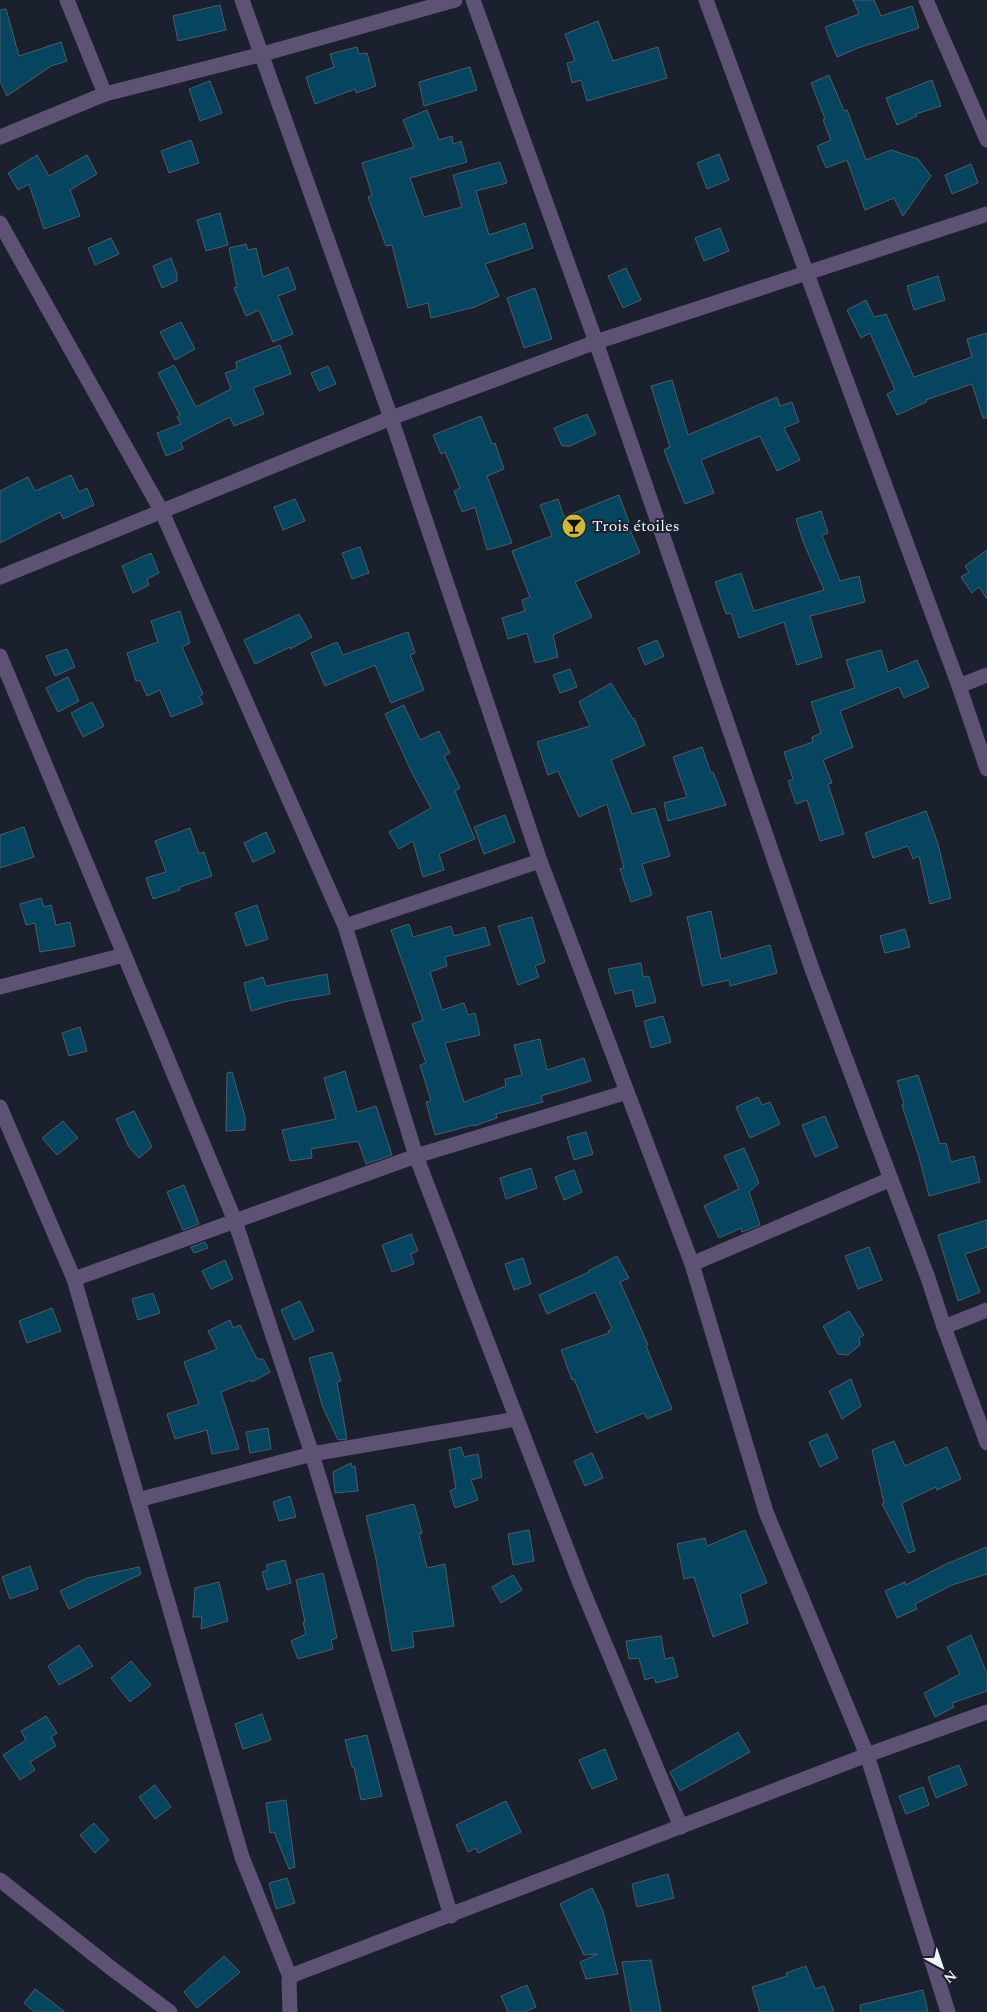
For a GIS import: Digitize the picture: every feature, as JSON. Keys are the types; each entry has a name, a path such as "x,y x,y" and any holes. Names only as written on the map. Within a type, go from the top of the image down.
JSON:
{"street":[{"path":"67,0 106,94"},
{"path":"242,0 263,54 392,418 540,861 692,1264 766,1512 867,1755 948,2012"},
{"path":"0,137 106,94 263,54 455,0"},
{"path":"473,0 596,342 812,969 928,1278 987,1444"},
{"path":"706,0 959,686 987,769"},
{"path":"926,0 987,140"},
{"path":"0,578 392,418 596,342 987,214"},
{"path":"0,223 162,512 345,926 416,1156 581,1586 681,1827"},
{"path":"0,656 235,1221 312,1454 451,1916"},
{"path":"959,686 987,675"},
{"path":"345,926 540,861"},
{"path":"0,987 124,955"},
{"path":"74,1278 416,1156 627,1092"},
{"path":"0,1107 74,1278 242,1856 290,1977 290,2012"},
{"path":"692,1264 891,1179"},
{"path":"944,1327 987,1310"},
{"path":"138,1500 312,1454 516,1419"},
{"path":"290,1977 867,1755 987,1712"},
{"path":"0,1880 170,2012"}],"building":[{"path":"853,0 874,0 881,16 912,6 919,28 837,57 825,27 859,14"},
{"path":"220,5 226,30 178,41 173,16"},
{"path":"6,9 19,56 61,42 67,61 51,66 7,96 0,81 0,10"},
{"path":"598,21 613,61 658,47 667,78 587,101 581,80 572,83 567,63 575,61 565,34"},
{"path":"357,47 359,54 367,53 376,86 356,93 355,89 315,104 306,77 334,67 330,54"},
{"path":"470,67 477,90 424,106 419,82"},
{"path":"829,75 844,111 847,110 866,160 891,150 918,159 931,176 903,216 894,198 865,210 847,160 826,168 817,146 831,140 811,83"},
{"path":"932,80 941,106 916,114 917,116 897,125 886,98"},
{"path":"210,81 222,113 200,121 189,89"},
{"path":"427,110 439,140 452,136 453,144 461,141 467,162 410,178 424,217 462,207 453,175 500,162 507,183 476,191 489,235 525,223 533,248 485,264 499,296 475,307 431,318 428,303 408,308 392,245 386,246 368,197 372,195 362,163 414,147 403,120"},
{"path":"191,140 199,163 169,173 161,151"},
{"path":"719,154 729,180 707,189 697,163"},
{"path":"37,155 49,176 87,155 97,174 70,190 80,216 44,229 29,184 18,190 8,173"},
{"path":"971,164 978,183 952,194 945,175"},
{"path":"220,213 228,245 206,251 197,220"},
{"path":"720,228 729,251 704,261 695,238"},
{"path":"111,238 119,254 95,265 88,248"},
{"path":"246,244 248,250 256,248 263,277 288,267 296,289 278,296 293,334 273,342 259,310 246,316 234,288 237,287 229,248"},
{"path":"171,258 177,274 177,281 162,288 153,266"},
{"path":"626,268 641,300 623,308 608,276"},
{"path":"938,276 945,300 914,310 907,286"},
{"path":"535,288 552,339 524,348 507,298"},
{"path":"866,300 874,317 886,314 914,377 972,357 967,339 987,333 987,418 983,418 972,384 926,400 926,402 897,415 887,394 895,390 870,333 861,338 847,310"},
{"path":"181,322 195,349 175,360 160,332"},
{"path":"280,345 291,374 253,388 264,414 234,426 230,417 181,442 183,449 166,456 157,433 181,424 177,417 180,415 158,373 174,365 196,407 231,389 225,373 237,369 236,362"},
{"path":"328,366 336,384 319,391 311,373"},
{"path":"672,380 688,435 777,397 780,406 792,402 799,422 784,428 800,460 777,471 760,436 701,460 714,493 685,504 664,450 670,447 651,386"},
{"path":"587,414 596,434 570,446 562,446 554,428"},
{"path":"481,416 492,444 495,443 504,469 487,476 512,543 487,550 475,507 462,512 454,491 460,488 445,452 441,454 433,435"},
{"path":"71,475 79,492 87,488 94,505 63,519 60,512 0,543 0,491 28,477 35,491"},
{"path":"619,495 629,522 627,523 640,553 575,582 592,617 553,635 558,657 535,663 527,633 508,639 502,618 525,611 522,600 530,597 512,551 552,536 540,505 558,499 564,517"},
{"path":"295,499 305,521 283,530 274,507"},
{"path":"821,511 828,533 822,535 840,581 859,576 865,602 810,616 822,657 797,665 784,622 739,638 731,613 726,614 715,582 741,573 754,611 824,590 803,541 796,519"},
{"path":"360,547 369,573 352,579 342,553"},
{"path":"987,550 987,599 979,587 972,593 961,577 969,572 965,566"},
{"path":"151,553 159,573 147,579 149,585 133,593 122,566"},
{"path":"180,611 190,643 182,647 203,694 199,696 203,704 171,717 160,690 147,696 140,680 136,681 127,653 158,642 151,621"},
{"path":"299,614 312,637 255,664 244,640"},
{"path":"408,632 415,653 410,655 424,690 391,703 375,665 325,686 311,653 337,642 343,655"},
{"path":"657,640 664,656 645,665 638,648"},
{"path":"67,649 75,667 55,676 46,656"},
{"path":"881,650 888,672 917,660 929,687 904,698 899,687 840,711 853,747 823,760 832,783 828,784 844,834 820,841 807,800 796,804 788,781 793,779 784,752 813,742 812,737 821,733 811,702 855,688 846,660"},
{"path":"570,669 577,687 560,693 553,675"},
{"path":"68,677 79,701 58,712 46,688"},
{"path":"611,683 634,718 645,745 611,760 632,814 655,808 670,856 642,864 652,895 631,902 620,869 624,868 607,804 579,817 558,771 548,775 537,742 590,726 579,702"},
{"path":"92,702 104,726 83,737 71,713"},
{"path":"404,705 420,740 439,731 450,753 444,756 460,788 455,791 475,839 439,854 444,870 423,877 413,841 399,849 389,832 431,808 412,773 385,714"},
{"path":"702,747 711,773 713,772 726,805 668,821 664,803 687,797 673,757"},
{"path":"926,811 938,844 951,898 930,904 919,856 913,859 908,846 873,858 865,833"},
{"path":"505,815 515,842 484,854 474,827"},
{"path":"24,827 34,857 0,868 0,835"},
{"path":"190,828 199,854 204,852 212,876 153,899 146,878 166,872 155,841"},
{"path":"266,832 275,852 253,862 244,843"},
{"path":"41,898 44,907 51,905 56,925 70,922 75,946 40,952 35,923 26,925 20,904"},
{"path":"257,905 268,939 246,946 235,913"},
{"path":"711,911 721,959 770,945 777,973 730,986 729,980 702,986 687,917"},
{"path":"532,917 545,962 535,966 539,977 518,985 498,926"},
{"path":"409,924 413,937 451,926 454,936 485,927 490,945 445,957 447,966 430,972 442,1010 464,1003 468,1015 475,1013 480,1035 445,1043 464,1102 506,1086 505,1079 522,1075 514,1045 540,1039 547,1070 584,1058 591,1081 541,1096 543,1102 496,1114 497,1118 474,1126 435,1135 426,1102 431,1101 420,1065 426,1063 412,1024 423,1020 391,930"},
{"path":"905,929 910,947 885,953 880,936"},
{"path":"641,963 643,977 649,976 656,1002 636,1007 632,990 615,994 608,969"},
{"path":"327,974 330,994 288,1001 251,1011 244,983 263,977 266,986"},
{"path":"663,1016 671,1042 651,1048 644,1021"},
{"path":"80,1027 87,1051 69,1056 62,1033"},
{"path":"345,1071 357,1112 376,1106 392,1155 366,1164 358,1141 311,1149 312,1158 290,1161 282,1130 336,1119 324,1078"},
{"path":"232,1072 245,1117 245,1130 226,1131 227,1073"},
{"path":"918,1075 940,1144 946,1143 951,1162 974,1156 980,1182 929,1196 919,1157 902,1105 904,1104 897,1081"},
{"path":"758,1097 762,1105 770,1102 780,1124 750,1138 736,1107"},
{"path":"134,1111 152,1147 139,1158 129,1147 116,1119"},
{"path":"825,1116 838,1147 815,1157 802,1125"},
{"path":"63,1121 78,1138 57,1155 42,1138"},
{"path":"586,1132 593,1154 574,1160 567,1137"},
{"path":"744,1148 759,1183 749,1192 760,1225 742,1232 741,1228 719,1238 704,1206 739,1189 724,1156"},
{"path":"531,1168 537,1188 506,1199 500,1178"},
{"path":"574,1170 582,1192 564,1200 555,1177"},
{"path":"184,1185 199,1224 183,1230 167,1192"},
{"path":"987,1220 987,1247 965,1254 980,1292 958,1301 938,1235"},
{"path":"411,1234 418,1251 411,1254 414,1264 392,1272 382,1245"},
{"path":"205,1242 208,1248 194,1253 191,1247"},
{"path":"869,1247 882,1280 858,1289 845,1256"},
{"path":"617,1256 629,1278 620,1282 648,1345 646,1346 672,1409 647,1419 644,1413 596,1433 574,1379 572,1380 561,1350 609,1333 608,1331 612,1329 595,1292 547,1314 539,1295 589,1272"},
{"path":"523,1258 531,1284 514,1290 505,1264"},
{"path":"225,1260 233,1279 211,1289 202,1271"},
{"path":"153,1293 160,1313 138,1320 132,1299"},
{"path":"300,1301 314,1331 294,1340 281,1310"},
{"path":"52,1308 61,1331 27,1343 19,1321"},
{"path":"849,1311 864,1335 859,1338 860,1345 848,1355 838,1354 823,1326"},
{"path":"230,1320 233,1328 240,1325 257,1359 263,1359 270,1372 252,1382 251,1380 221,1392 239,1449 212,1454 207,1430 175,1439 167,1414 199,1404 184,1362 217,1349 208,1331"},
{"path":"332,1352 341,1381 337,1382 347,1439 338,1440 322,1405 309,1358"},
{"path":"851,1379 861,1406 842,1419 829,1391"},
{"path":"268,1428 271,1449 250,1453 246,1432"},
{"path":"827,1434 838,1458 820,1467 809,1442"},
{"path":"894,1441 905,1466 947,1447 961,1479 937,1490 936,1487 902,1503 915,1551 908,1553 882,1504 884,1503 872,1450"},
{"path":"461,1447 464,1457 478,1454 482,1477 471,1480 478,1500 455,1508 450,1491 456,1488 449,1450"},
{"path":"592,1453 603,1478 585,1486 574,1461"},
{"path":"351,1463 352,1467 355,1466 358,1491 335,1493 333,1472"},
{"path":"290,1496 296,1517 279,1521 273,1502"},
{"path":"414,1504 422,1533 419,1534 427,1568 445,1564 454,1626 412,1632 414,1647 392,1651 376,1559 366,1516"},
{"path":"529,1530 534,1561 513,1565 508,1534"},
{"path":"745,1530 767,1583 740,1594 748,1623 713,1637 694,1577 684,1579 677,1544 705,1538 707,1546"},
{"path":"987,1547 987,1574 952,1585 915,1604 917,1609 897,1618 885,1591 905,1582 906,1585 944,1565"},
{"path":"285,1560 291,1583 267,1590 262,1572 268,1570 266,1565"},
{"path":"30,1566 38,1589 10,1599 2,1577"},
{"path":"139,1567 141,1574 69,1609 60,1591 87,1578"},
{"path":"323,1573 337,1638 331,1640 333,1649 298,1659 291,1641 306,1634 296,1580"},
{"path":"513,1575 522,1590 501,1603 492,1587"},
{"path":"219,1582 228,1621 201,1629 202,1617 193,1617 195,1588"},
{"path":"971,1635 987,1674 987,1691 952,1703 954,1707 935,1717 924,1693 960,1674 947,1647"},
{"path":"661,1636 665,1659 673,1657 678,1677 656,1683 654,1677 645,1680 639,1658 629,1659 626,1641"},
{"path":"79,1645 93,1666 59,1685 48,1666"},
{"path":"131,1661 151,1685 130,1702 111,1678"},
{"path":"262,1714 271,1740 243,1749 235,1724"},
{"path":"46,1716 57,1733 51,1737 56,1746 30,1762 35,1770 20,1780 3,1755 26,1740 21,1731"},
{"path":"738,1732 750,1752 680,1791 670,1772"},
{"path":"367,1735 382,1796 361,1800 354,1767 352,1767 345,1740"},
{"path":"605,1749 617,1779 592,1789 579,1760"},
{"path":"959,1765 967,1785 936,1798 928,1777"},
{"path":"155,1785 171,1807 155,1819 139,1797"},
{"path":"923,1787 929,1805 906,1814 899,1796"},
{"path":"286,1800 295,1867 289,1869 274,1832 270,1833 266,1803"},
{"path":"506,1801 521,1832 478,1853 476,1848 468,1852 456,1825"},
{"path":"94,1823 109,1840 95,1853 80,1835"},
{"path":"668,1874 674,1898 637,1907 632,1884"},
{"path":"287,1878 295,1903 276,1909 269,1883"},
{"path":"592,1888 603,1911 618,1974 586,1979 580,1962 598,1954 584,1955 560,1904"},
{"path":"224,1956 240,1972 197,2008 184,1992"},
{"path":"651,1960 661,2012 631,2012 622,1962"},
{"path":"806,1966 815,1989 824,1986 834,2012 760,2012 752,1987 787,1976 786,1973"},
{"path":"527,1985 536,2007 524,2012 508,2012 501,1996"},
{"path":"35,1989 65,2012 35,2012 24,2003"},
{"path":"923,1990 928,2012 861,2012 860,2005"}],"place":[{"name":"Trois étoiles","path":"574,526"}]}
